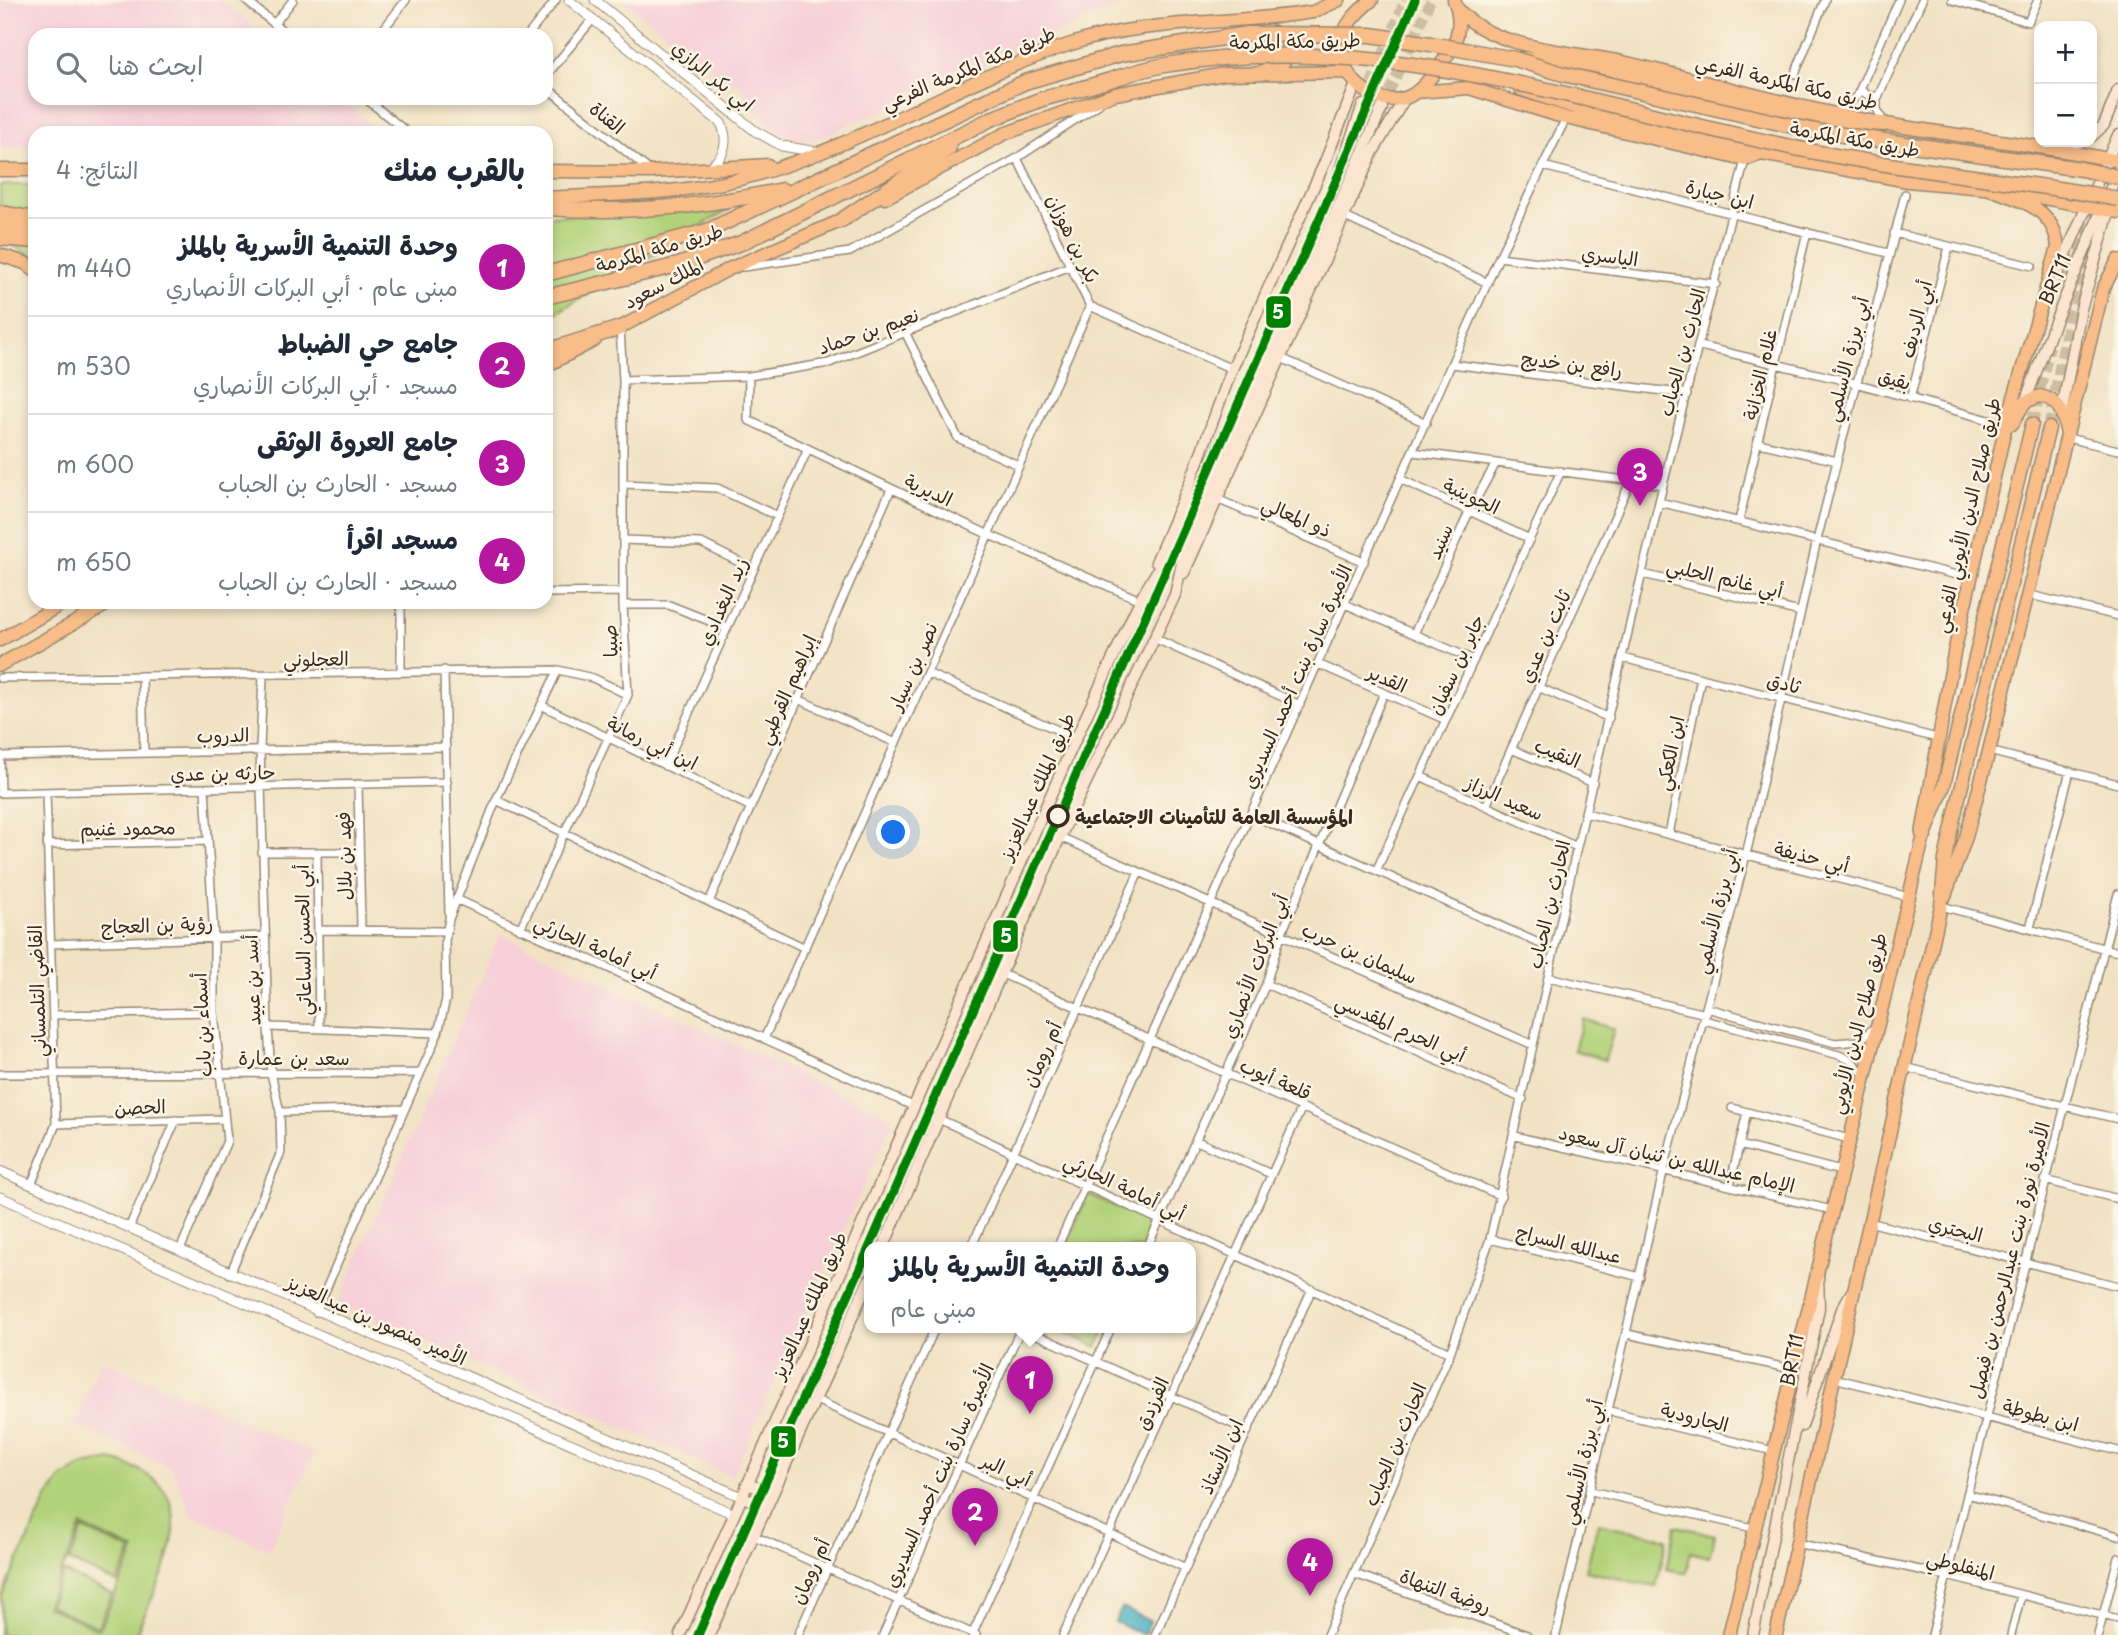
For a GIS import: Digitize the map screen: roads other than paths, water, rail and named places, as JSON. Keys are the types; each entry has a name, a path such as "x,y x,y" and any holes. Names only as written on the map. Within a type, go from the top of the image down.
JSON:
{"highway":[{"name":"طريق مكة المكرمة","path":"553,272 707,231 966,107 1025,82 1132,52 1248,34 1371,35 1515,59 1614,86 1815,131 2081,169 2114,195"},
{"name":"طريق مكة المكرمة","path":"553,295 678,265 741,243 991,119 1042,99 1164,66 1257,57 1381,59 1500,80 1814,152 2114,195"},
{"path":"1515,59 1590,64 1828,121 1884,124"},
{"path":"840,221 991,119"},
{"path":"553,208 656,208 724,203 807,184"},
{"path":"0,212 28,218"},
{"path":"0,226 28,229"},
{"path":"0,238 28,241"},
{"path":"553,349 620,328"}],"main road":[{"name":"طريق مكة المكرمة الفرعي","path":"790,163 823,152 992,75 1068,44 1132,29 1313,12 1339,0"},
{"path":"1371,0 1346,27 1341,54 1347,72 1370,94 1388,99 1469,88 1566,118 1745,160 1761,154"},
{"name":"طريق مكة المكرمة الفرعي","path":"1456,5 1479,29 1495,37 1618,61 1884,124 2034,144"},
{"path":"886,1242 1060,837 1175,595 1373,152 1411,95 1450,52 1457,36 1456,5"},
{"path":"1213,20 1285,37 1289,48 1284,62 1255,74"},
{"path":"840,221 1004,134 1115,94 1224,74 1347,72"},
{"path":"1500,80 1603,117 1798,161 1908,181 1987,188 2088,206 2114,195"},
{"path":"1148,585 1232,369 1324,164 1356,83"},
{"path":"2097,131 2104,125 2118,90"},
{"name":"طريق الملك عبدالعزيز","path":"680,1635 1076,738 1140,600 1170,549 1249,382 1325,211 1363,105"},
{"path":"1175,595 1184,554 1382,108"},
{"name":"طريق صلاح الدين الأيوبي الفرعي","path":"1922,843 1937,738 1954,653 2009,413 2035,326 2088,206 2114,160 2118,135"},
{"name":"طريق مكة المكرمة الفرعي","path":"2050,147 2114,160"},
{"path":"553,171 651,172 790,163"},
{"path":"553,198 702,187 740,180 790,163"},
{"path":"0,170 28,170"},
{"name":"BRT11","path":"2062,410 2081,309 2114,195 2118,170"},
{"path":"1987,188 2039,209 2054,227 2058,247 2035,326"},
{"name":"BRT11","path":"2025,402 2114,195"},
{"name":"طريق صلاح الدين الأيوبي الفرعي","path":"2088,206 2114,195"},
{"name":"الملك سعود","path":"553,362 729,269 840,221"},
{"path":"0,255 28,265"},
{"path":"1776,1635 1941,906 1966,837 1989,751 2099,303 2107,275 2118,260"},
{"path":"2004,443 2025,402 2040,396 2052,400 2062,410 2068,438"},
{"name":"طريق صلاح الدين الأيوبي","path":"1729,1635 1922,843 1943,789 2032,424"},
{"path":"1941,906 1945,859 1954,818 2049,428"},
{"path":"0,640 53,609"},
{"path":"0,665 99,609"},
{"name":"BRT11","path":"1753,1635 1819,1308 1817,1268"},
{"path":"709,1635 765,1505 864,1291"},
{"name":"BRT11","path":"1790,1458 1839,1317 1852,1291"},
{"path":"747,1484 771,1492"},
{"path":"742,1497 765,1505"}],"street":[{"path":"245,0 279,28"},
{"path":"274,24 293,0"},
{"path":"384,28 406,0"},
{"path":"534,28 556,0"},
{"name":"ابي بكر الرازي","path":"569,0 722,124 726,141 723,153 705,169"},
{"name":"ابي بكر الرازي","path":"595,0 764,136 792,149 823,152"},
{"path":"1795,74 1825,0"},
{"path":"1837,112 1852,103 1860,89 1899,0"},
{"path":"1884,124 1877,109 1878,96 1922,0"},
{"path":"1952,0 2028,22 2038,0"},
{"path":"553,68 593,19"},
{"path":"1860,89 1870,97 1878,96"},
{"name":"القناة","path":"553,93 651,172"},
{"path":"729,269 850,252 1017,158 1115,94"},
{"path":"374,105 399,126"},
{"name":"الأميرة سارة بنت أحمد السديري","path":"1060,1242 1213,904 1499,257 1566,118"},
{"name":"بكر بن هوزان","path":"1017,158 1090,306 1232,369"},
{"name":"الحارث بن الحباب","path":"1327,1635 1450,1353 1490,1240 1577,847 1663,485 1716,284 1745,160"},
{"name":"ابن جبارة","path":"1543,166 1888,253"},
{"name":"أبي برزة الأسلمي","path":"1556,1635 1610,1412 1663,1173 1746,855 1817,540 1905,194"},
{"path":"1345,217 1489,283"},
{"name":"غلام الخزانة","path":"1739,521 1778,365 1807,232"},
{"path":"1894,233 2032,265"},
{"name":"أبي الرديف","path":"1910,399 1950,247"},
{"name":"الياسري","path":"1499,257 1716,284"},
{"name":"نعيم بن حماد","path":"623,380 749,376 829,363 1070,267"},
{"name":"نصر بن سيار","path":"764,1040 1090,306"},
{"name":"صبيا","path":"520,929 628,695 622,592 623,380 620,328"},
{"path":"906,334 958,438 1018,465"},
{"name":"بقيق","path":"1700,346 1855,383 2000,423"},
{"path":"1281,358 1426,423"},
{"name":"رافع بن خديج","path":"1452,363 1687,394"},
{"name":"الديرية","path":"749,376 748,420 987,534 1140,600"},
{"path":"2068,438 2118,450"},
{"path":"1759,443 1837,461"},
{"name":"زيد البغدادي","path":"665,766 808,449"},
{"path":"1413,452 1663,485"},
{"name":"سنيد","path":"1414,634 1469,512 1496,463"},
{"name":"جابر بن سفيان","path":"1377,869 1561,471"},
{"name":"الجوينبة","path":"1401,479 1530,539"},
{"name":"ثابت بن عدي","path":"1486,806 1631,480"},
{"path":"623,484 717,488 777,516"},
{"name":"إبراهيم القرطبي","path":"709,902 891,489"},
{"name":"ذو المعالي","path":"1217,499 1364,562"},
{"path":"1659,502 1973,579"},
{"path":"623,540 701,543 753,569"},
{"name":"أبي غانم الحلبي","path":"1643,574 1800,612"},
{"path":"553,593 622,592"},
{"path":"2029,595 2118,616"},
{"path":"1345,604 1474,660"},
{"path":"623,605 669,605 727,628"},
{"path":"401,609 401,671"},
{"path":"1154,638 1300,705"},
{"name":"ثادق","path":"1623,657 1937,738"},
{"name":"القدير","path":"1318,664 1446,720"},
{"path":"444,670 449,919"},
{"path":"316,1312 438,1033 446,999 449,919 496,800 558,670"},
{"name":"العجلوني","path":"0,678 558,670 593,678 628,695"},
{"path":"927,673 1076,738"},
{"name":"أسد بن عبيد","path":"230,1274 281,1152 280,1112 271,1073 268,1027 260,749 263,675"},
{"path":"142,676 144,752"},
{"name":"ابن الكعكي","path":"1669,834 1701,678"},
{"path":"1538,687 1609,718"},
{"name":"أبي البركات الأنصاري","path":"1150,1242 1266,984 1281,935 1384,693"},
{"path":"798,699 895,743"},
{"name":"ابن أبي رمانة","path":"541,705 751,807"},
{"name":"الدروب","path":"0,754 446,747"},
{"name":"النقيب","path":"1511,749 1593,783"},
{"path":"1989,751 2118,784"},
{"path":"0,754 1,793"},
{"path":"2030,928 2070,771"},
{"name":"سعيد الرزاز","path":"1420,776 1577,847"},
{"name":"حارثه بن عدي","path":"1,793 447,782"},
{"name":"فهد بن بلال","path":"358,784 361,928"},
{"name":"أسماء بن باب","path":"180,1250 227,1140 218,1073 214,1012 214,938 205,788"},
{"name":"القاضي التلمساني","path":"30,1185 56,1124 46,792"},
{"path":"496,800 805,948"},
{"name":"أبي حذيفة","path":"1586,813 1909,897"},
{"path":"1252,815 1554,950"},
{"name":"سليمان بن حرب","path":"1060,837 1533,1045"},
{"name":"محمود غنيم","path":"47,845 208,841"},
{"path":"262,852 358,852"},
{"name":"أبي الحسن الساعاتي","path":"317,852 319,1028"},
{"name":"أم رومان","path":"974,1242 1139,872"},
{"name":"الأميرة نورة بنت عبدالرحمن بن فيصل","path":"1932,1635 2063,1104 2118,894"},
{"name":"أبي أمامة الحارثي","path":"456,899 915,1107"},
{"path":"1941,906 2118,952"},
{"path":"318,930 361,928 378,932 447,931"},
{"name":"رؤية بن العجاج","path":"51,944 265,936"},
{"name":"قلعة أيوب","path":"1000,973 1501,1196"},
{"path":"1548,977 1835,1043 1859,1041 1877,1025"},
{"name":"أبي الحرم المقدسي","path":"1266,984 1523,1099"},
{"path":"53,1014 214,1012"},
{"path":"1705,1014 1832,1053 1850,1060 1865,1075"},
{"path":"268,1027 438,1033"},
{"path":"1832,1053 1835,1043"},
{"path":"1904,1067 2118,1119"},
{"name":"سعد بن عمارة","path":"0,1074 420,1073"},
{"name":"الفرزدق","path":"1063,1635 1302,1107"},
{"path":"1732,1108 1849,1139"},
{"path":"280,1112 404,1109"},
{"path":"1730,1185 1747,1112"},
{"name":"الحصن","path":"56,1124 224,1119"},
{"name":"أبي أمامة الحارثي","path":"939,1119 1450,1353"},
{"path":"129,1228 176,1120"},
{"name":"الإمام عبدالله بن ثنيان آل سعود","path":"1515,1136 1663,1173 1730,1185 1832,1210"},
{"path":"1197,1141 1271,1174"},
{"path":"1740,1145 1841,1171"},
{"name":"الأمير منصور بن عبدالعزيز","path":"0,1171 742,1497"},
{"path":"2045,1180 2118,1199"},
{"name":"الأمير منصور بن عبدالعزيز","path":"0,1197 734,1514"},
{"name":"البحتري","path":"1868,1222 2118,1286"},
{"name":"عبدالله السراج","path":"1490,1240 1640,1278"},
{"name":"ابن الأستاذ","path":"1155,1635 1312,1289"},
{"name":"أم رومان","path":"798,1635 933,1333"},
{"name":"الأميرة سارة بنت أحمد السديري","path":"884,1635 1019,1333"},
{"path":"1032,1333 1248,1431"},
{"path":"752,1535 974,1634 1109,1333"},
{"path":"1628,1334 1792,1369"},
{"name":"ابن بطوطة","path":"1833,1377 2118,1451"},
{"path":"465,1398 474,1381"},
{"name":"أبي البر","path":"814,1399 1186,1568"},
{"name":"الجارودية","path":"1610,1412 1773,1451"},
{"path":"569,1443 577,1426"},
{"path":"1591,1491 1753,1528"},
{"path":"1967,1494 2118,1536"},
{"name":"المنفلوطي","path":"1795,1543 1947,1576 2118,1619"},
{"path":"2098,1635 2118,1558"},
{"name":"روضة التنهاة","path":"1355,1574 1527,1635"},
{"path":"2011,1635 2021,1595"}],"water":[{"path":"1122,1608 1150,1621 1144,1635 1115,1622"}],"tunnel":[{"path":"1365,98 1405,0"},
{"path":"1383,106 1431,0"},
{"path":"2067,285 2075,257 2118,155"},
{"path":"2049,428 2069,319 2089,266"},
{"path":"2032,424 2049,346"}],"place":[{"name":"جامع العروة الوثقى","path":"1640,506"},
{"name":"المؤسسة العامة للتأمينات الاجتماعية","path":"1058,816"},
{"name":"وحدة التنمية الأسرية بالملز","path":"1030,1414"},
{"name":"جامع حي الضباط","path":"975,1546"},
{"name":"مسجد اقرأ","path":"1310,1596"}]}
